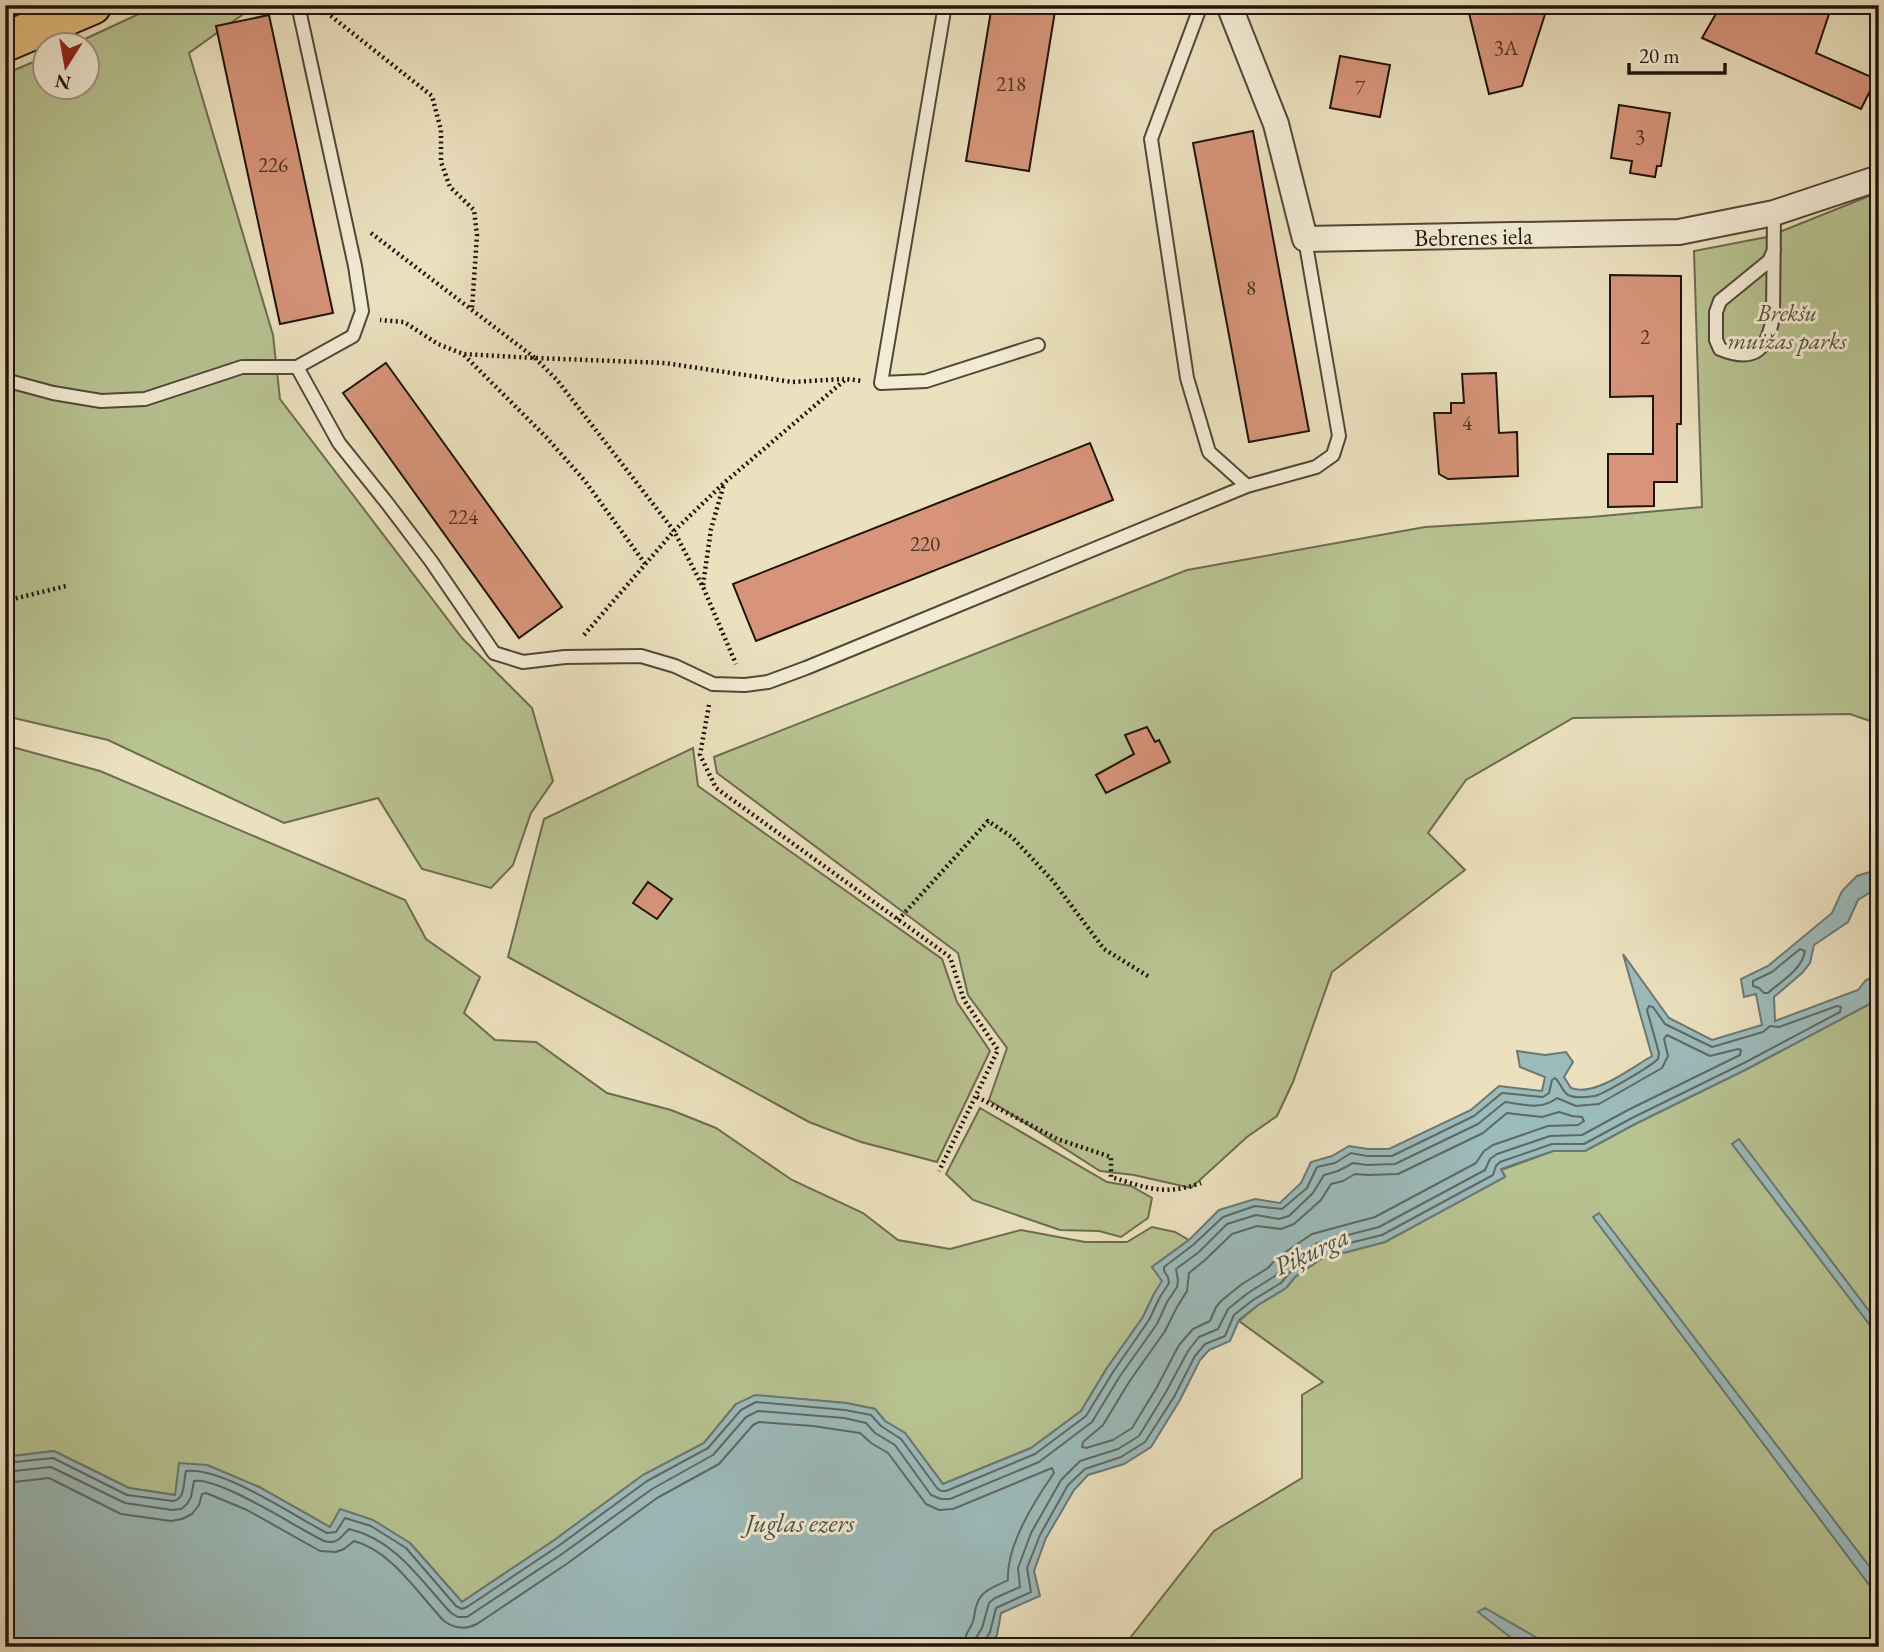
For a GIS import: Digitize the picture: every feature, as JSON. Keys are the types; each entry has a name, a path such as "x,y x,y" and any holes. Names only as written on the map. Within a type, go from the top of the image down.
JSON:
{"main road":[{"path":"5,42 92,5"}],"street":[{"path":"1230,5 1276,124 1306,239"},
{"name":"Bebrenes iela","path":"1306,239 1679,232 1774,213 1879,178"}],"lane":[{"path":"5,380 53,393 101,401 145,399 242,367 297,367 353,336 362,311 355,266 299,5"},
{"path":"946,5 881,383 926,381 1038,345"},
{"path":"1201,5 1151,139 1187,378 1209,452 1247,486"},
{"path":"1774,213 1774,250 1773,316 1765,346 1752,354 1731,354 1720,349 1716,341 1716,312 1720,301 1769,261 1774,250"},
{"path":"297,367 339,443 387,502 494,653 523,662 565,657 641,656 675,666 713,684 745,685 768,681 806,668 1247,486 1316,467 1333,455 1339,436 1306,239"}],"path":[{"path":"316,5 432,96 441,130 441,162 450,187 474,210 477,235 472,310"},
{"path":"347,230 367,229 535,358 558,380 674,531 703,587 745,685"},
{"path":"362,311 376,320 404,322 438,344 463,354 665,363 792,382 846,379 881,383"},
{"path":"463,354 547,438 585,481 646,565"},
{"path":"565,657 674,531 724,483 846,379"},
{"path":"703,587 711,529 724,483"},
{"path":"5,600 65,586"},
{"path":"713,684 700,755 716,788 950,957 964,1000 998,1050 939,1171"},
{"path":"898,920 988,821 1012,837 1053,881 1104,949 1152,978"},
{"path":"977,1097 1057,1139 1111,1157 1111,1177 1157,1191 1183,1189 1202,1183"}],"green space":[{"path":"158,5 256,5 189,53 273,335 280,399 462,638 532,708 553,781 531,813 513,865 491,888 422,869 378,798 284,823 108,740 5,716 5,74 32,63 32,102 102,102 100,32"},
{"name":"Brekšu muižas parks","path":"1879,192 1879,724 1850,714 1573,718 1466,780 1428,833 1465,870 1332,972 1293,1082 1277,1116 1247,1137 1191,1188 1134,1175 1100,1171 989,1100 1007,1048 968,995 958,953 717,773 714,757 1187,570 1425,527 1702,507 1694,251 1767,237"},
{"path":"5,745 100,771 405,900 426,939 480,977 464,1013 495,1040 536,1042 607,1093 671,1110 716,1128 792,1180 863,1213 898,1240 950,1249 1021,1230 1085,1242 1127,1242 1152,1227 1175,1232 1189,1240 1152,1267 1163,1281 1143,1317 1081,1411 1031,1448 943,1484 905,1433 885,1421 875,1409 846,1403 786,1398 736,1404 704,1443 643,1475 553,1541 462,1602 410,1543 331,1528 259,1487 207,1465 175,1495 129,1488 54,1451 5,1457"},
{"path":"693,748 698,786 942,959 957,1002 990,1051 937,1162 861,1142 809,1122 508,957 544,819"},
{"path":"1879,999 1879,1647 1123,1647 1214,1531 1302,1478 1302,1395 1323,1382 1239,1321 1325,1256 1385,1242 1505,1176 1501,1170 1553,1151 1585,1151"},
{"path":"980,1108 1107,1182 1131,1186 1152,1198 1148,1218 1121,1237 1099,1231 1060,1230 973,1200 946,1174"}],"water":[{"name":"Juglas ezers","path":"1879,869 1879,887 1858,900 1848,922 1814,945 1810,963 1774,997 1775,1021 1858,990 1866,980 1879,974 1879,999 1585,1151 1553,1151 1501,1169 1505,1177 1385,1242 1325,1256 1295,1277 1286,1288 1239,1320 1230,1341 1209,1350 1200,1360 1180,1400 1151,1447 1124,1464 1088,1475 1074,1490 1046,1538 1034,1571 1040,1596 1001,1613 997,1635 989,1647 5,1647 5,1457 54,1451 129,1488 175,1495 179,1463 207,1465 259,1487 330,1527 340,1509 373,1520 410,1543 462,1602 553,1541 643,1475 704,1443 736,1404 755,1395 846,1403 875,1409 885,1421 905,1433 943,1484 1031,1448 1081,1411 1143,1317 1162,1281 1152,1267 1189,1240 1219,1210 1255,1199 1280,1203 1301,1183 1311,1162 1332,1156 1349,1146 1389,1149 1471,1110 1499,1086 1542,1091 1545,1077 1520,1067 1517,1051 1545,1055 1566,1052 1573,1062 1564,1077 1571,1088 1581,1090 1613,1080 1652,1056 1623,954 1669,1018 1712,1040 1762,1025 1756,994 1744,997 1741,979 1768,966 1832,913 1842,891 1857,876"},
{"path":"1739,1139 1879,1324 1879,1337 1732,1144"},
{"path":"1599,1213 1879,1579 1879,1598 1593,1217"},
{"path":"1485,1608 1553,1647 1523,1647 1478,1612"}],"building":[{"path":"992,5 1056,5 1029,171 966,161"},
{"path":"1467,5 1548,5 1522,86 1489,94"},
{"path":"1721,5 1832,5 1816,53 1876,79 1861,109 1702,38"},
{"path":"269,15 333,313 280,324 216,26"},
{"path":"1340,56 1390,65 1380,117 1330,108"},
{"path":"1619,105 1670,113 1661,166 1657,166 1655,177 1630,173 1632,161 1611,158"},
{"path":"1253,131 1309,431 1249,442 1193,143"},
{"path":"1610,275 1681,276 1681,424 1677,424 1677,482 1654,482 1654,506 1608,507 1608,454 1653,454 1653,396 1610,397"},
{"path":"386,363 562,607 519,638 343,393"},
{"path":"1496,373 1499,433 1517,432 1518,476 1448,479 1439,474 1434,413 1451,413 1451,403 1464,403 1462,374"},
{"path":"1090,443 1113,500 756,641 733,584"},
{"path":"1147,727 1155,742 1159,740 1170,762 1106,793 1096,775 1134,754 1125,735"},
{"path":"648,882 672,899 657,919 633,903"}],"water label":[{"name":"Piķurga","path":"1311,1251"}]}
